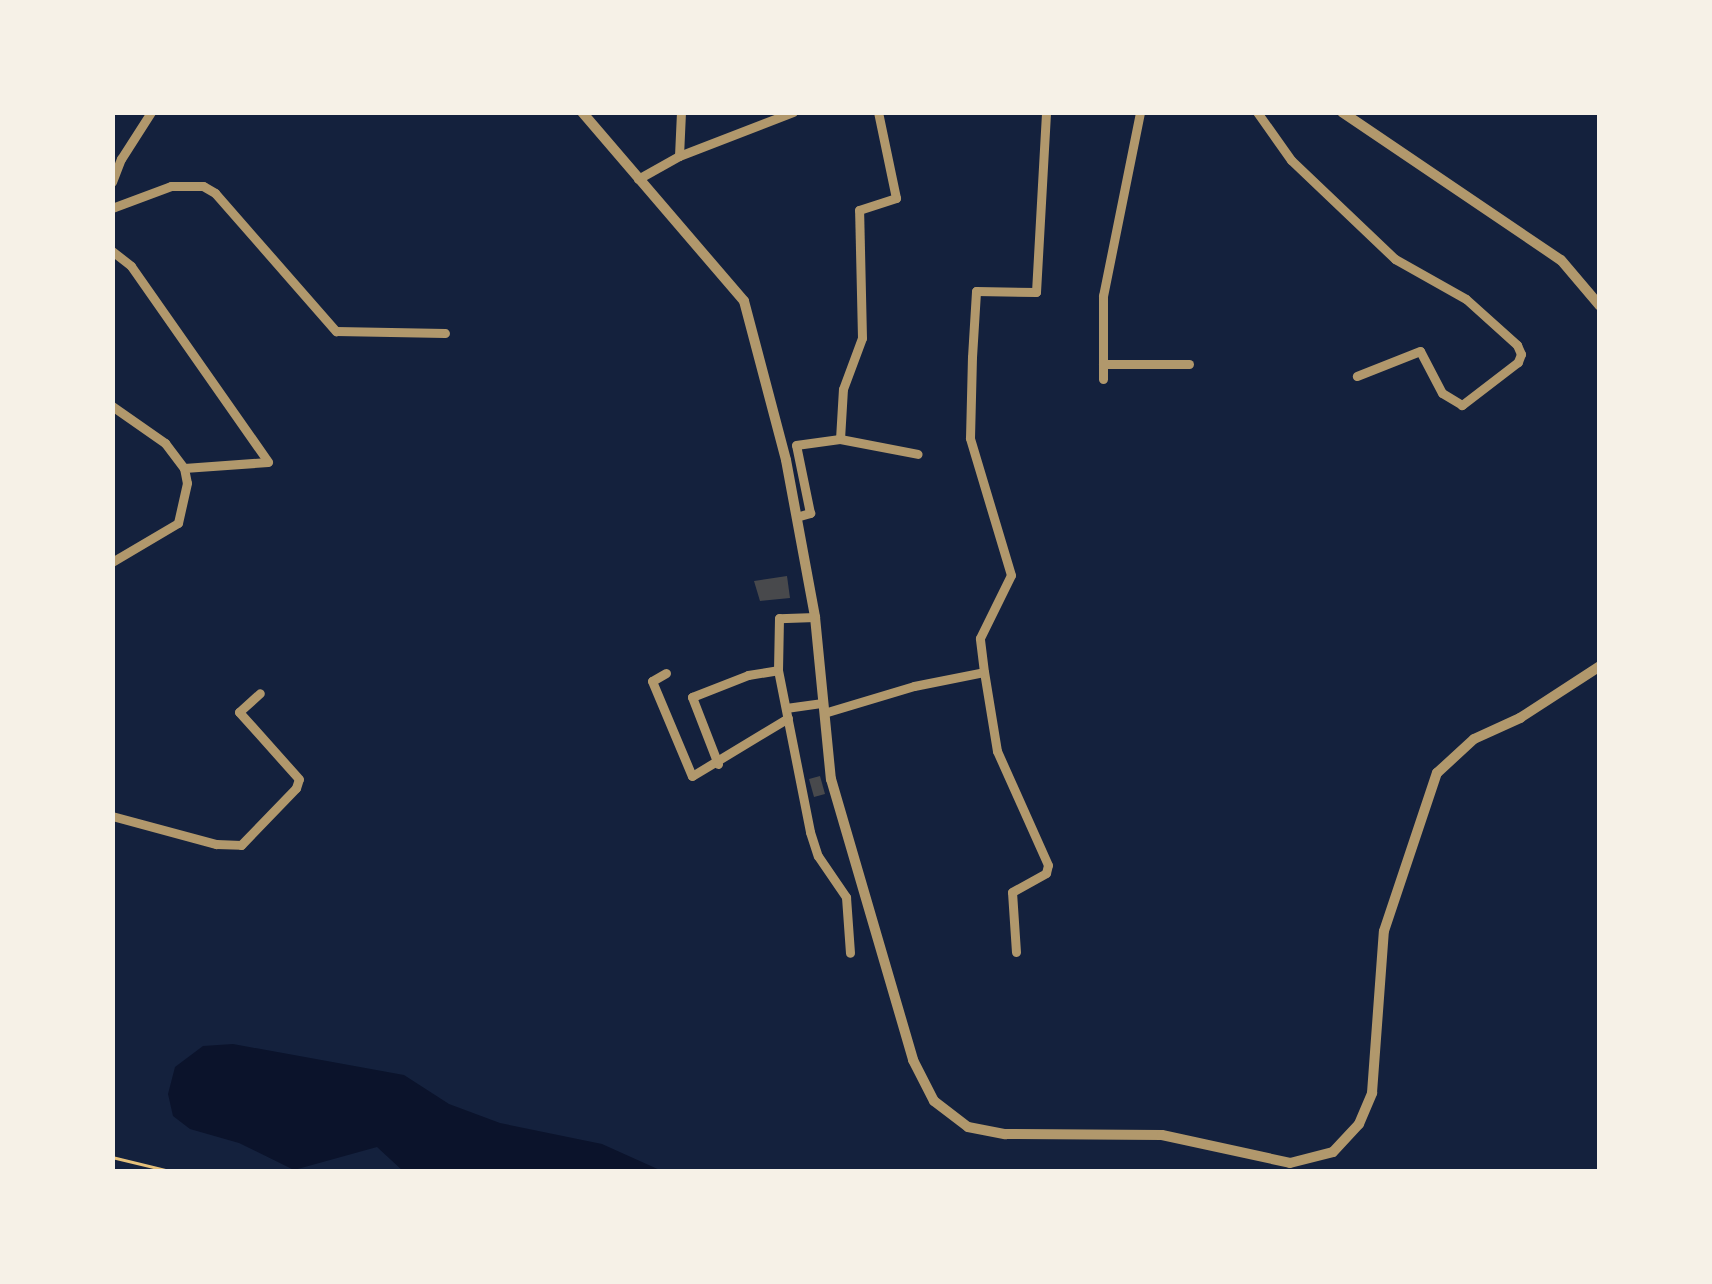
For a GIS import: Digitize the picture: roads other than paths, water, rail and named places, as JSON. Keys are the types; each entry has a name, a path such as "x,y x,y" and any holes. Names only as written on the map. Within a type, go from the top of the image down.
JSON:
{"street":[{"path":"112,182 121,159 151,112"},
{"path":"582,112 744,301 786,460 816,618 831,779 913,1060 934,1101 968,1126 1005,1134 1162,1135 1290,1163 1333,1152 1359,1124 1372,1093 1384,931 1436,773 1474,739 1520,718 1600,666"},
{"path":"679,156 681,112"},
{"path":"638,179 679,156 793,112"},
{"path":"840,439 844,389 862,338 859,210 896,198 878,112"},
{"path":"1016,952 1012,892 1046,872 1048,865 997,751 980,638 1011,574 970,438 976,290 1036,292 1046,112"},
{"path":"1103,379 1103,296 1140,112"},
{"path":"1256,112 1291,160 1395,259 1466,299 1517,344 1521,354 1518,362 1462,405 1442,394 1420,351 1356,376"},
{"path":"1342,112 1561,260 1600,306"},
{"path":"112,208 171,186 204,186 215,193 336,331 446,333"},
{"path":"112,252 130,266 268,462 184,468"},
{"path":"1103,364 1189,364"},
{"path":"112,424 115,408 165,443 184,468 185,508 178,523 112,562"},
{"path":"796,517 810,513 796,445 840,439 918,454"},
{"path":"816,618 779,618 778,670 810,832 818,856 846,897 850,954"},
{"path":"718,764 692,696 748,675 778,670"},
{"path":"666,673 652,681 692,776 718,764 787,713 984,672"},
{"path":"112,816 216,844 241,845 296,788 299,779 238,712 260,693"}],"water":[{"path":"233,1044 404,1075 449,1104 500,1123 602,1144 662,1171 403,1171 377,1147 294,1170 239,1143 190,1129 173,1116 168,1094 175,1067 203,1046"}]}
